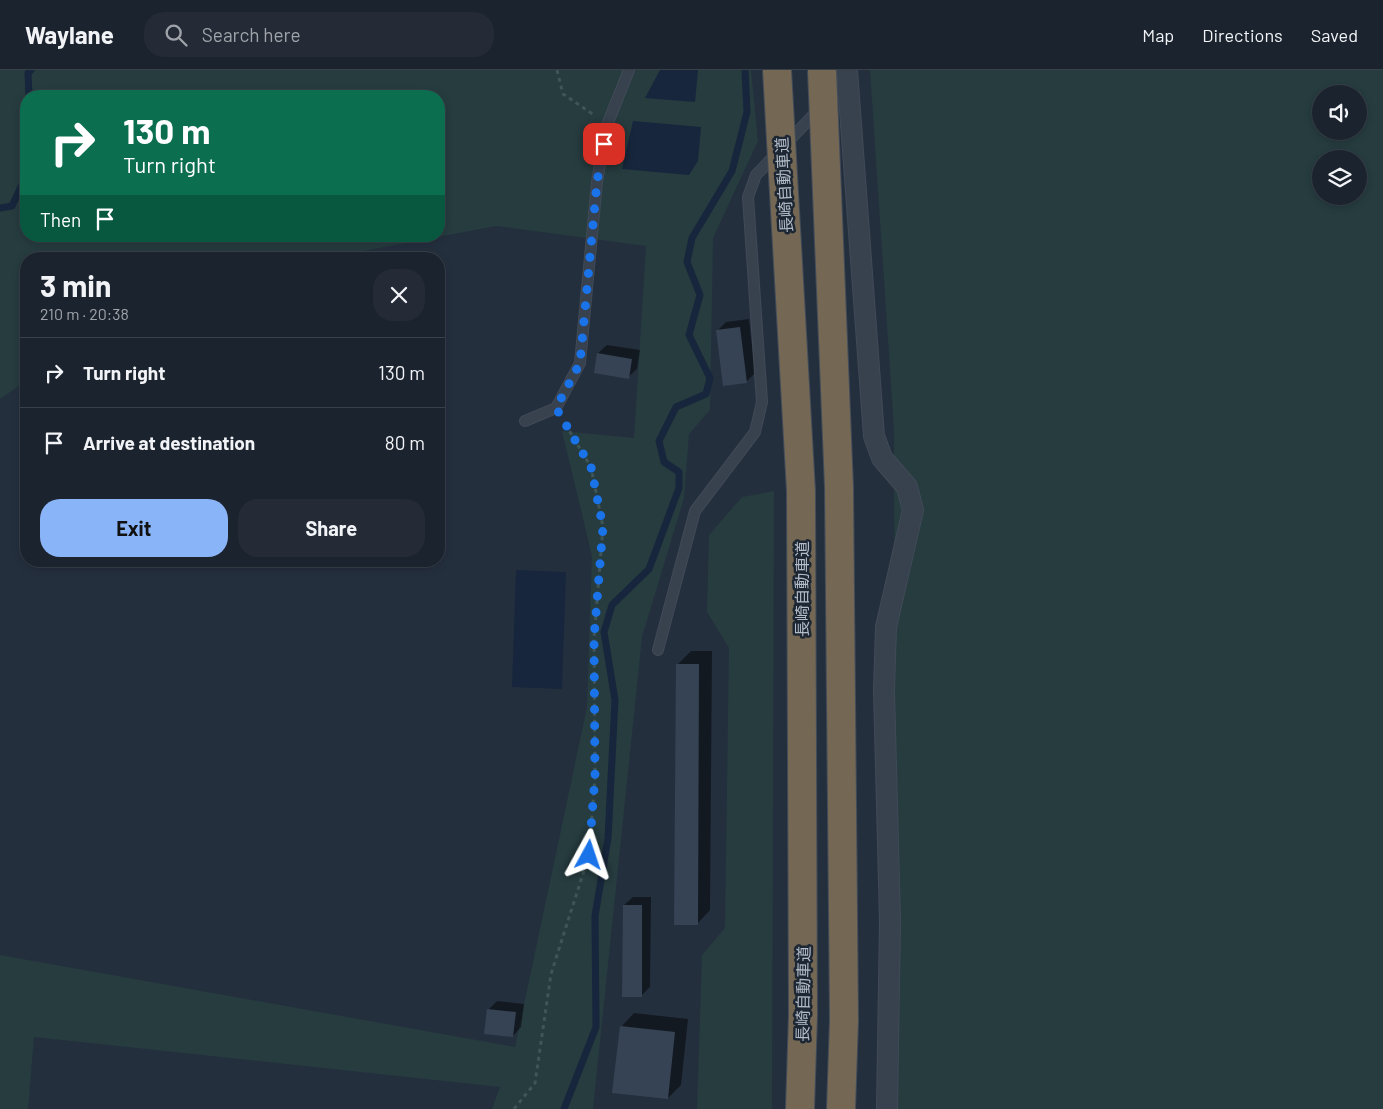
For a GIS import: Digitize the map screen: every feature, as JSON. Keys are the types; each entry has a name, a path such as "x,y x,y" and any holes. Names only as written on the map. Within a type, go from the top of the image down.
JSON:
{"highway":[{"name":"長崎自動車道","path":"777,70 801,491 803,1015 800,1109"},
{"path":"822,70 839,487 844,1020 840,1109"}],"street":[{"path":"847,75 874,436 882,458 907,487 913,510 886,627 884,690 890,921 887,1109"}],"lane":[{"path":"525,421 556,408 580,363 597,182 607,125 629,70"},
{"path":"658,650 695,510 755,432 762,402 748,197 756,175 847,75"}],"path":[{"path":"556,70 563,94 607,125"},
{"path":"514,1109 535,1083 551,974 589,855 595,776 594,638 603,527 591,467 556,408"}],"green space":[{"path":"0,70 751,70 758,141 713,238 710,410 689,434 684,498 642,637 593,1109 492,1109 500,1087 34,1037 28,1109 0,1109 0,955 515,1047 587,707 592,556 562,431 634,438 646,246 496,226 445,236 445,90 20,90 20,242 411,242 358,252 20,252 20,385 0,399"},
{"path":"870,70 1383,70 1383,1109 896,1109 894,429"},
{"path":"774,491 772,1109 697,1109 702,955 725,928 729,648 707,612 709,535 742,497"}],"water":[{"path":"660,70 698,70 695,102 645,98"},
{"path":"633,121 701,127 698,161 689,175 622,169"},
{"path":"516,570 566,572 562,689 512,687"}],"building":[{"path":"740,327 747,383 723,386 716,330"},
{"path":"597,353 632,359 629,379 594,373"},
{"path":"676,664 699,664 698,925 674,925"},
{"path":"623,905 642,905 642,997 622,997"},
{"path":"487,1009 516,1012 513,1037 484,1034"},
{"path":"620,1026 675,1032 668,1099 612,1093"}],"waterway":[{"path":"29,90 28,73 31,70"},
{"path":"564,1109 596,1027 595,916 608,838 615,700 604,632 612,605 649,569 679,488 679,472 664,462 659,441 676,407 706,394 710,378 689,335 700,295 687,262 692,238 732,171 747,112 745,70"},
{"path":"0,208 12,206 20,189"}],"route":[{"path":"589,855 595,776 594,638 603,527 591,467 556,408 580,363 597,182 604,144"}]}
